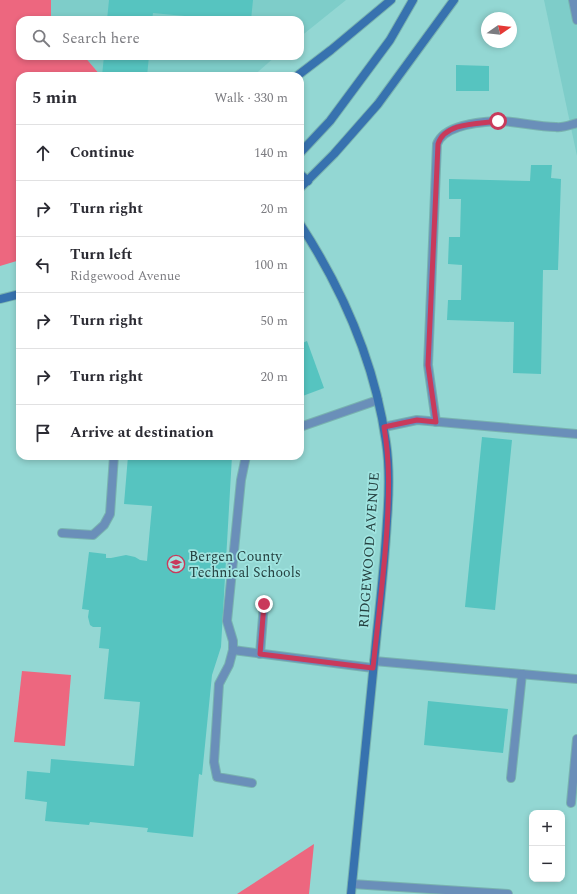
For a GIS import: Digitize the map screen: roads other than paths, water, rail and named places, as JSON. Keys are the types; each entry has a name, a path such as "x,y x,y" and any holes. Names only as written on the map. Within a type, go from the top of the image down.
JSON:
{"street":[{"path":"302,72 391,0"},
{"path":"304,149 330,121 390,40 413,0"},
{"path":"304,184 334,154 378,104 452,2"},
{"path":"304,178 308,181"},
{"name":"RIDGEWOOD AVENUE","path":"304,231 347,308 365,352 384,427 387,443 390,485 385,556 351,894"},
{"path":"0,299 16,295"}],"lane":[{"path":"573,0 577,20"},
{"path":"436,422 428,365 438,144 440,138 454,128 498,121 557,128 577,123"},
{"path":"304,426 378,400"},
{"path":"384,427 417,420 577,434"},
{"path":"62,533 93,535 104,525 110,514 114,460"},
{"path":"245,460 241,480 227,621 233,641 233,650 229,665 219,684 214,762 217,777 252,782"},
{"path":"260,654 264,604"},
{"path":"233,650 260,654 374,664 577,679"},
{"path":"511,778 522,674"},
{"path":"571,803 577,739"},
{"path":"352,884 508,894"}],"place":[{"name":"Bergen County Technical Schools","path":"176,564"}]}
